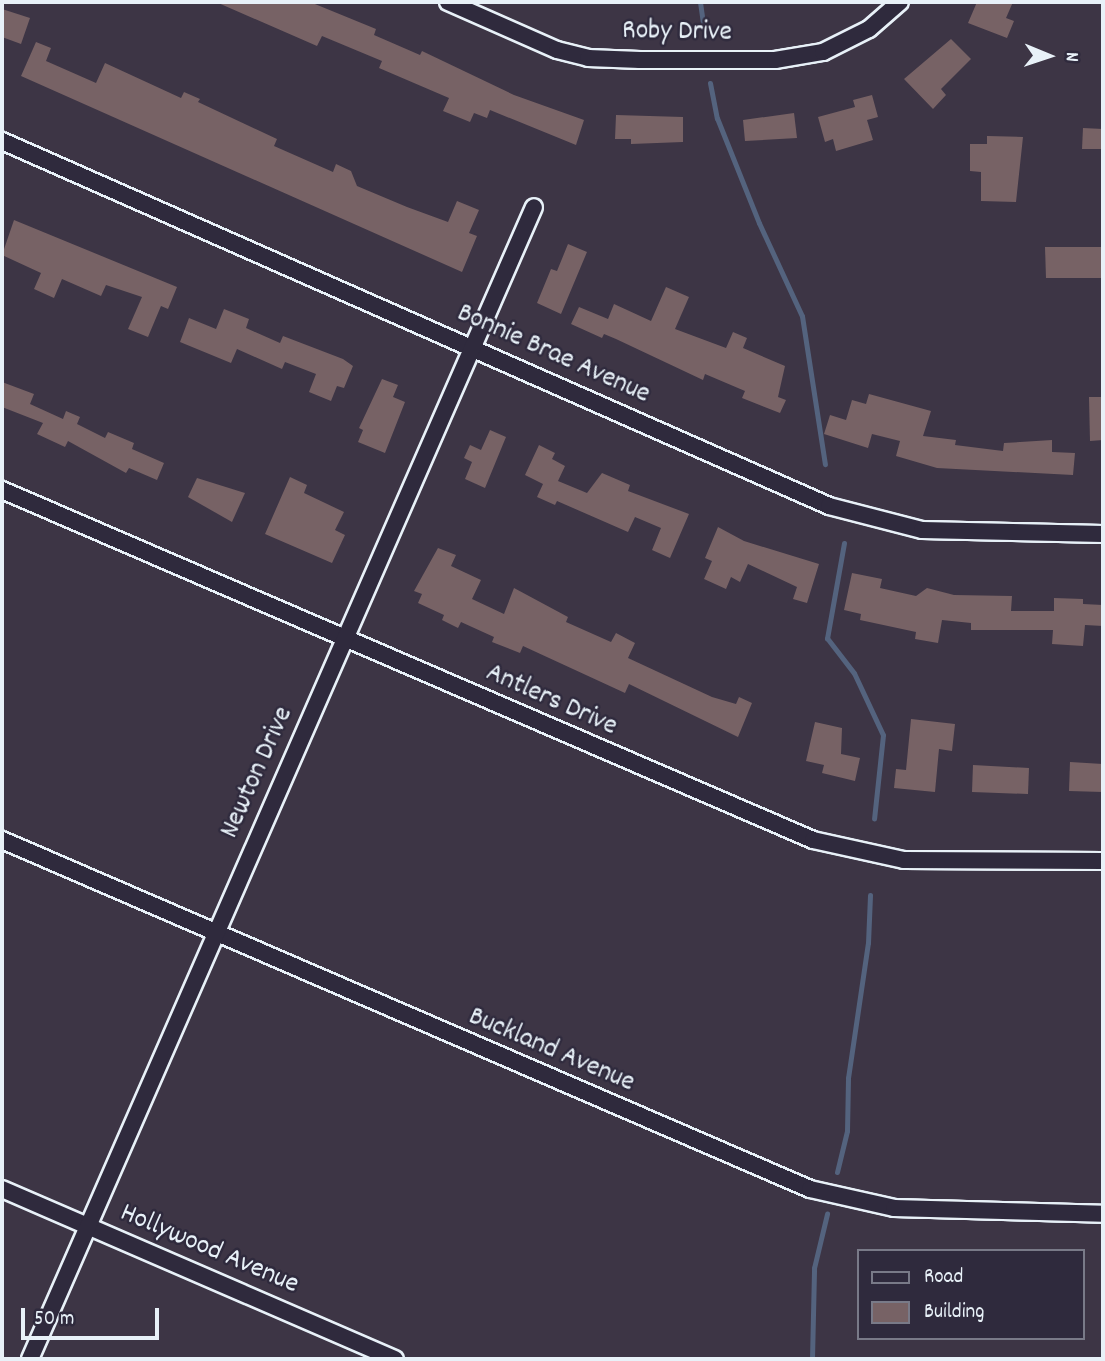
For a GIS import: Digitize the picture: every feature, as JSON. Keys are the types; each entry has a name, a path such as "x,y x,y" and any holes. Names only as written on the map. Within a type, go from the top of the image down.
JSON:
{"street":[{"name":"Roby Drive","path":"448,2 557,50 587,58 640,60 775,60 823,52 869,29 900,2"},
{"name":"Bonnie Brae Avenue","path":"2,141 859,516 964,534 1103,534"},
{"name":"Newton Drive","path":"30,1359 534,207"},
{"name":"Antlers Drive","path":"2,490 813,840 904,860 1103,861"},
{"name":"Buckland Avenue","path":"2,840 810,1189 894,1208 1103,1214"},
{"name":"Hollywood Avenue","path":"2,1189 395,1359"}],"building":[{"path":"216,2 310,2 376,29 374,35 420,55 422,51 514,95 584,120 576,145 490,110 487,118 474,113 470,122 443,111 449,98 379,68 382,61 322,36 317,46"},
{"path":"977,2 1013,2 1006,18 1014,21 1007,38 968,23"},
{"path":"2,9 30,18 21,44 2,37"},
{"path":"951,39 971,59 941,89 946,95 933,109 904,79"},
{"path":"36,42 51,48 46,61 96,83 105,63 181,98 184,92 200,99 198,102 277,139 274,146 333,172 336,164 351,171 357,186 407,207 448,222 457,201 479,210 469,233 477,236 462,272 21,76"},
{"path":"872,95 878,117 867,120 873,140 836,151 833,139 825,142 818,117 855,107 853,100"},
{"path":"794,113 797,138 745,141 743,120"},
{"path":"616,115 683,117 683,142 631,144 631,139 615,139"},
{"path":"1083,128 1103,129 1103,149 1082,149"},
{"path":"987,136 1023,137 1016,202 981,201 981,172 970,171 970,144 987,144"},
{"path":"14,220 177,287 168,309 161,306 148,337 128,329 142,297 106,285 101,296 62,279 54,298 34,289 41,273 2,255"},
{"path":"568,244 587,252 561,314 537,303 551,269 557,271"},
{"path":"1045,247 1103,247 1103,278 1046,278"},
{"path":"666,287 689,297 675,329 726,348 733,332 747,338 743,348 785,366 778,397 786,400 780,413 742,398 745,391 705,374 703,380 616,339 604,334 602,338 571,324 579,307 608,319 614,304 651,321"},
{"path":"224,309 249,319 246,328 280,343 283,336 343,359 353,366 344,388 337,386 331,401 309,392 316,374 285,362 282,369 237,349 231,363 180,342 189,318 216,329"},
{"path":"382,379 398,385 393,397 405,402 385,453 358,442 363,430 359,428"},
{"path":"2,382 34,394 30,404 63,419 66,411 80,417 77,424 105,438 108,432 134,443 132,449 164,463 157,480 129,468 126,473 68,441 65,447 37,434 43,423 2,407"},
{"path":"869,394 931,411 923,436 956,440 955,445 1003,451 1004,443 1052,440 1052,452 1075,453 1073,475 937,468 896,456 900,441 872,434 868,448 824,434 830,415 846,420 852,400 866,404"},
{"path":"1089,397 1103,397 1103,440 1090,441"},
{"path":"490,430 506,437 485,488 465,479 472,462 464,458 470,445 481,450"},
{"path":"539,445 555,453 552,459 565,466 558,481 587,493 602,473 630,485 628,491 689,514 670,558 652,550 661,528 635,517 628,532 557,501 555,505 537,497 543,484 525,475"},
{"path":"290,477 307,485 304,493 344,512 335,530 345,535 332,563 265,534"},
{"path":"197,478 245,493 232,522 188,497"},
{"path":"718,527 744,541 819,564 807,603 793,599 797,587 748,564 740,582 731,577 726,589 704,579 712,561 705,558"},
{"path":"438,548 456,555 451,566 481,580 472,599 504,614 514,588 568,617 566,622 611,642 616,633 635,643 628,658 712,697 736,704 739,697 752,703 738,737 629,684 625,693 523,646 520,653 492,642 494,637 461,622 458,628 442,620 444,615 418,603 422,594 414,591"},
{"path":"852,573 882,579 880,588 916,596 927,588 954,595 1012,596 1011,611 1054,611 1054,598 1083,599 1083,604 1103,605 1103,626 1085,625 1083,646 1052,644 1053,630 971,630 971,623 942,620 938,643 915,639 916,632 860,620 861,614 844,610"},
{"path":"911,719 955,724 952,751 939,749 935,792 894,788 896,769 906,770"},
{"path":"815,722 842,728 841,754 860,758 855,781 822,773 824,765 806,761"},
{"path":"1070,762 1103,764 1103,792 1069,791"},
{"path":"973,765 1029,768 1028,794 972,792"}],"waterway":[{"path":"700,2 704,29"},
{"path":"710,83 717,118 759,223 802,316 825,464"},
{"path":"844,543 827,638 854,673 883,735 874,819"},
{"path":"837,1172 847,1131 848,1078 868,943 870,895"},
{"path":"812,1359 814,1268 827,1214"}]}
